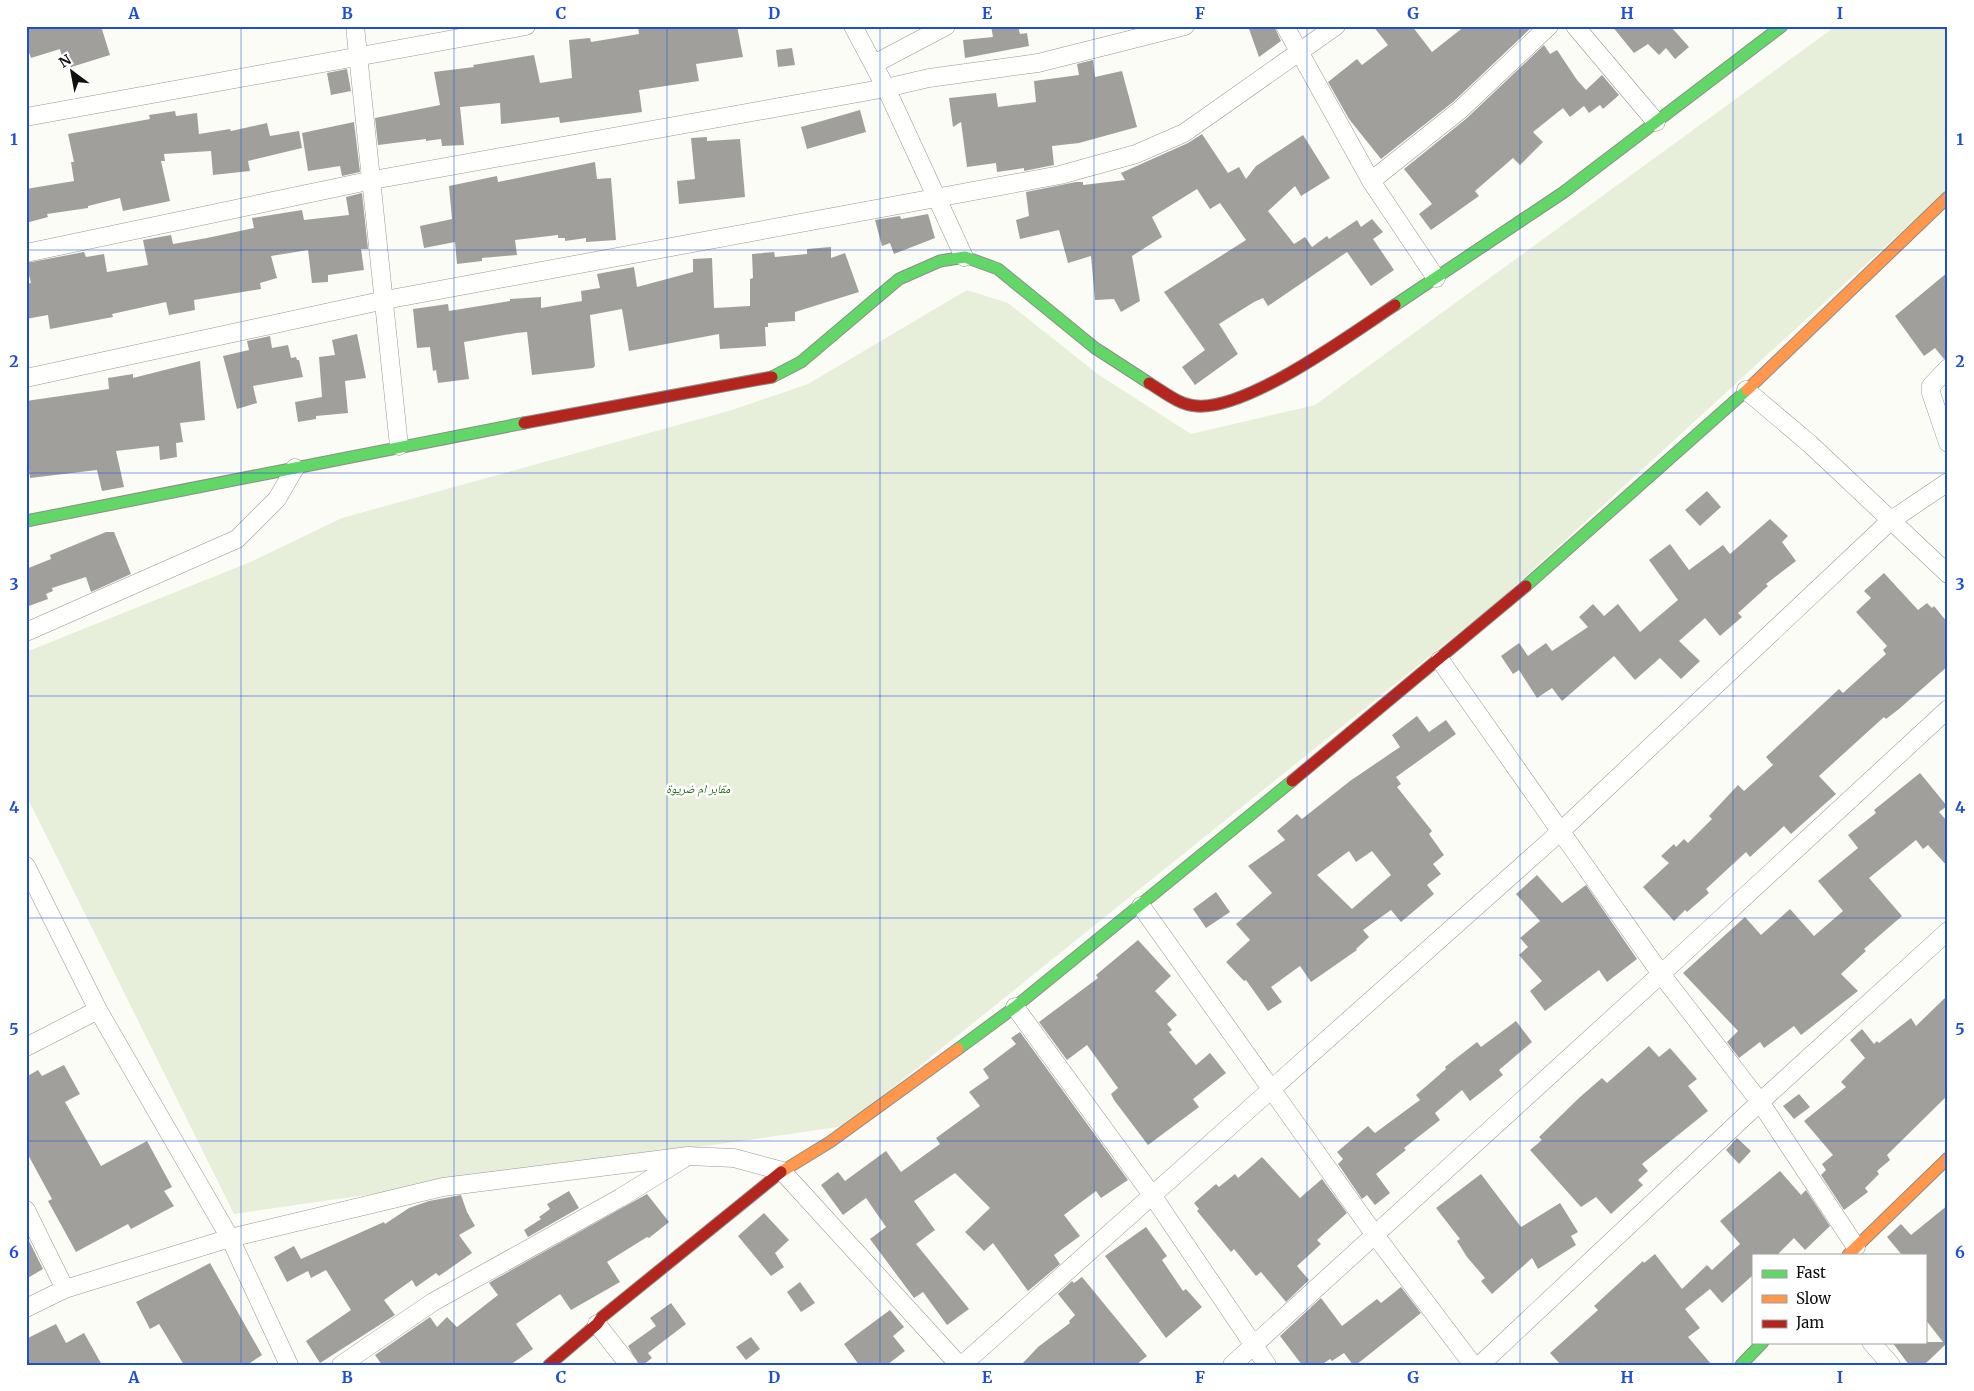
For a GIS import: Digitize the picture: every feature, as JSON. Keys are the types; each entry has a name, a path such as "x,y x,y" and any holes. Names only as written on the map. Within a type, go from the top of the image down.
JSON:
{"street":[{"path":"355,26 373,180 399,446"},
{"path":"26,117 360,58 526,26"},
{"path":"853,26 886,88 964,257"},
{"path":"874,64 946,26"},
{"path":"26,253 373,180 886,88 929,78 1038,62 1185,26"},
{"path":"1285,26 1371,181 1436,278"},
{"path":"26,378 385,300 1060,175 1143,151 1184,133 1336,26"},
{"path":"1371,181 1460,110 1549,26"},
{"path":"1575,26 1656,122"},
{"path":"26,521 399,446 776,376 801,362 899,279 917,269 964,257 986,263 998,269 1095,348 1178,401 1197,406 1227,402 1254,392 1331,348 1564,192 1656,122 1771,29"},
{"path":"549,1365 597,1324 602,1317 782,1171 830,1142 1015,1007 1440,660 1584,537 1746,390 1948,197"},
{"path":"1948,368 1931,386 1931,393 1948,443"},
{"path":"1746,390 1810,444 1948,574"},
{"path":"26,632 237,539 277,499 295,468"},
{"path":"26,1308 65,1289 230,1238 443,1188 688,1156 734,1158 782,1171 960,1365 1560,831 1890,521 1948,482"},
{"path":"1440,660 1661,974 1760,1102 1852,1251 1948,1158"},
{"path":"1232,1365 1661,974 1948,709"},
{"path":"26,866 98,1010 230,1238 289,1365"},
{"path":"1141,906 1375,1235 1473,1365"},
{"path":"1480,1365 1760,1102 1948,930"},
{"path":"1015,1007 1152,1194 1267,1365"},
{"path":"26,1047 98,1010"},
{"path":"341,1365 433,1302 620,1198 688,1156"},
{"path":"26,1210 65,1289"},
{"path":"597,1324 629,1365"},
{"path":"1741,1365 1760,1344"},
{"path":"1873,1344 1891,1365"}],"green space":[{"name":"مقابر ام ضريوة","path":"1836,26 1948,26 1948,189 1502,598 845,1126 234,1214 26,795 26,652 248,563 342,518 732,410 808,384 967,290 1008,303 1099,375 1191,434 1315,405"}],"building":[{"path":"26,26 101,26 110,55 65,69 60,49 31,58 26,44"},
{"path":"638,26 737,26 743,57 696,64 699,81 639,90 642,112 560,123 559,117 501,124 500,103 460,107 464,145 442,146 441,139 426,141 426,139 378,145 375,118 440,105 434,72 474,67 473,65 534,55 540,83 572,78 569,40 590,38 591,42 639,34"},
{"path":"991,26 1018,26 1020,34 1027,33 1029,46 965,58 963,40 993,37"},
{"path":"1248,26 1274,26 1281,41 1259,57"},
{"path":"1373,26 1412,26 1432,52 1465,26 1533,26 1453,102 1381,159 1349,119 1328,82 1357,59 1362,65 1388,45"},
{"path":"1612,26 1674,26 1672,28 1689,47 1675,59 1666,48 1659,55 1648,44 1634,53"},
{"path":"1544,45 1550,54 1557,50 1586,90 1602,75 1619,95 1603,109 1600,105 1589,113 1584,106 1570,117 1563,108 1533,132 1543,142 1520,165 1513,158 1475,191 1479,196 1431,230 1419,214 1432,204 1404,169 1467,118"},
{"path":"792,48 795,65 778,67 776,50"},
{"path":"1093,60 1095,77 1122,71 1137,127 1079,143 1052,146 1054,165 1024,171 1024,168 997,172 996,163 967,167 961,122 953,127 949,98 996,93 998,107 1036,102 1034,81 1079,75 1077,64"},
{"path":"347,69 351,91 331,95 327,73"},
{"path":"860,110 866,132 807,149 801,127"},
{"path":"175,111 176,116 197,113 199,134 230,129 231,131 267,123 270,136 299,131 302,148 248,161 250,171 213,175 211,151 164,154 165,161 161,161 170,201 123,211 120,198 88,206 88,208 47,214 48,217 26,223 26,189 74,181 71,162 74,162 68,134 150,119 149,115"},
{"path":"354,122 360,172 342,176 340,166 308,171 302,133"},
{"path":"1202,134 1228,173 1239,167 1246,179 1256,166 1303,135 1330,178 1301,196 1295,186 1268,211 1294,244 1305,237 1312,247 1327,236 1329,239 1357,220 1361,227 1372,219 1383,232 1373,239 1394,270 1371,286 1347,252 1268,306 1263,298 1254,302 1219,324 1238,354 1195,385 1182,367 1205,350 1164,292 1246,240 1220,203 1210,209 1197,189 1152,217 1162,237 1132,256 1140,301 1121,312 1114,299 1095,300 1091,256 1068,263 1059,230 1020,239 1016,220 1029,216 1026,192 1076,182 1083,182 1083,185 1125,180 1121,173 1188,143"},
{"path":"707,137 707,141 740,139 745,197 679,204 677,181 695,179 691,138"},
{"path":"595,162 597,179 611,178 616,240 586,242 586,238 565,241 565,238 558,238 558,235 515,240 517,255 482,258 482,261 457,264 455,242 424,248 420,226 452,219 449,186 497,176 498,182"},
{"path":"362,193 368,249 361,249 364,270 328,275 328,282 312,283 308,250 271,256 277,278 260,283 261,289 194,300 195,310 169,315 166,302 112,314 113,317 50,329 48,315 26,319 26,284 31,283 26,263 84,252 86,257 104,254 107,272 148,265 143,240 171,235 173,244 207,238 254,228 252,218 302,210 304,220 349,215 346,197"},
{"path":"928,214 935,238 894,254 890,243 882,246 875,220 900,216 901,219"},
{"path":"831,247 831,258 845,253 859,292 795,312 795,321 768,323 768,327 765,327 766,346 720,349 719,334 629,351 622,309 590,315 595,366 593,368 532,375 527,332 516,333 464,342 469,379 438,383 436,370 433,371 430,347 417,348 413,309 448,304 449,311 510,301 510,299 541,297 541,308 582,301 581,291 600,288 597,274 634,267 637,287 693,272 693,259 712,258 714,308 750,306 750,279 753,278 752,254 774,252 775,257 807,254 807,249"},
{"path":"1948,272 1948,358 1944,359 1935,348 1924,356 1895,316"},
{"path":"357,334 366,378 345,381 348,413 316,416 316,419 298,422 295,402 322,397 319,357 335,355 332,340"},
{"path":"270,336 272,348 288,345 291,358 296,357 299,360 303,377 253,386 257,403 237,409 223,356 249,350 247,341"},
{"path":"200,361 205,420 180,423 183,442 176,443 177,457 160,460 159,446 116,451 124,487 102,491 97,470 30,478 26,445 26,401 109,389 108,378 133,374 133,378"},
{"path":"1707,491 1721,507 1700,526 1685,510"},
{"path":"1770,519 1788,536 1782,542 1796,561 1766,584 1768,586 1738,613 1742,617 1720,636 1705,618 1679,641 1700,661 1681,679 1660,658 1635,680 1614,656 1562,701 1552,688 1537,698 1519,670 1513,674 1501,656 1519,643 1528,656 1546,643 1552,651 1588,627 1579,617 1593,604 1604,616 1618,604 1640,632 1678,600 1649,560 1670,544 1689,570 1723,545 1730,554"},
{"path":"106,532 114,532 131,574 91,592 86,577 52,588 53,591 46,594 48,599 26,607 26,569 51,559 50,555"},
{"path":"1884,573 1918,610 1927,603 1932,608 1934,606 1948,623 1948,666 1899,709 1886,719 1884,717 1819,776 1836,794 1791,834 1784,826 1750,857 1746,852 1706,889 1709,893 1687,912 1685,910 1674,921 1643,887 1669,863 1661,856 1674,844 1676,847 1684,839 1688,843 1712,819 1709,816 1738,785 1744,791 1773,765 1766,757 1839,689 1843,693 1886,654 1883,650 1887,646 1856,612 1871,598 1864,591"},
{"path":"1417,716 1429,732 1446,720 1456,734 1396,777 1401,784 1397,787 1432,831 1429,834 1444,855 1433,864 1441,874 1427,885 1434,894 1401,922 1391,910 1363,930 1369,937 1357,950 1311,982 1300,966 1271,987 1282,1002 1268,1011 1246,980 1244,981 1226,962 1250,940 1236,924 1272,893 1248,866 1285,840 1277,831 1297,814 1302,819 1350,781 1400,747 1392,735","holes":["1349,851 1356,862 1372,851 1391,875 1352,909 1317,875"]},
{"path":"1920,773 1947,806 1939,812 1948,822 1948,867 1928,845 1923,849 1916,840 1869,878 1902,916 1864,949 1866,951 1841,974 1858,991 1801,1035 1794,1026 1764,1048 1760,1042 1739,1058 1727,1042 1738,1031 1683,973 1745,917 1761,935 1790,909 1814,936 1843,911 1818,881 1858,848 1848,835 1876,813 1874,810"},
{"path":"1537,875 1562,903 1586,885 1637,959 1607,982 1599,970 1545,1011 1530,991 1542,981 1519,955 1528,947 1520,938 1540,921 1516,894"},
{"path":"1216,892 1230,912 1206,928 1193,909"},
{"path":"1138,940 1171,976 1155,991 1177,1015 1167,1024 1172,1030 1169,1032 1196,1065 1210,1053 1226,1073 1193,1099 1199,1107 1148,1145 1114,1100 1111,1094 1118,1088 1087,1045 1067,1060 1039,1022 1098,978 1096,975"},
{"path":"1948,995 1948,1095 1887,1155 1890,1160 1877,1171 1879,1174 1865,1188 1868,1192 1844,1210 1821,1175 1826,1170 1822,1164 1833,1155 1804,1121 1846,1087 1841,1082 1865,1058 1850,1040 1862,1029 1874,1044 1877,1041 1879,1043 1911,1018 1916,1026"},
{"path":"1516,1021 1532,1042 1499,1070 1503,1075 1470,1101 1462,1090 1435,1113 1440,1120 1404,1148 1406,1150 1376,1174 1390,1193 1375,1205 1367,1195 1362,1199 1338,1164 1343,1159 1337,1152 1368,1126 1375,1133 1420,1100 1416,1095 1446,1069 1445,1067 1477,1042 1481,1047"},
{"path":"1020,1032 1128,1180 1101,1198 1096,1191 1064,1215 1080,1236 1054,1255 1060,1264 1028,1291 993,1243 984,1251 965,1232 990,1208 955,1173 914,1201 935,1230 916,1244 969,1309 947,1325 923,1292 914,1298 870,1239 886,1227 866,1198 843,1215 821,1185 838,1172 845,1181 886,1151 901,1172 940,1144 936,1138 980,1106 969,1092 989,1078 983,1069 1016,1044 1011,1038"},
{"path":"1649,1046 1659,1057 1670,1048 1697,1079 1688,1086 1708,1111 1642,1164 1648,1171 1638,1180 1643,1185 1611,1214 1596,1197 1581,1207 1530,1150 1542,1140 1539,1137 1580,1097 1602,1078 1607,1083"},
{"path":"64,1065 80,1094 65,1102 101,1166 147,1141 172,1187 164,1191 174,1206 131,1229 128,1224 76,1252 48,1201 52,1199 26,1151 26,1077 38,1070 42,1076"},
{"path":"1799,1094 1810,1107 1794,1119 1783,1106"},
{"path":"1737,1138 1751,1151 1739,1164 1726,1150"},
{"path":"1262,1157 1300,1198 1322,1179 1347,1213 1317,1240 1321,1244 1297,1266 1309,1280 1286,1302 1261,1272 1256,1276 1234,1249 1231,1252 1197,1211 1199,1209 1194,1203 1216,1184 1219,1187 1235,1174 1238,1178"},
{"path":"1780,1171 1801,1195 1806,1190 1830,1226 1805,1250 1794,1238 1778,1254 1752,1254 1752,1276 1722,1303 1710,1289 1685,1309 1700,1328 1688,1337 1712,1365 1561,1365 1550,1353 1598,1310 1594,1306 1643,1261 1644,1263 1655,1254 1682,1289 1707,1265 1712,1270 1740,1244 1720,1221"},
{"path":"1481,1174 1521,1227 1560,1203 1578,1232 1571,1236 1576,1245 1538,1269 1532,1258 1492,1294 1481,1281 1485,1278 1467,1257 1457,1241 1460,1239 1436,1208"},
{"path":"569,1191 579,1208 528,1237 524,1230 541,1219 539,1217 550,1209 547,1204"},
{"path":"647,1194 669,1222 649,1238 647,1237 607,1262 620,1282 571,1310 560,1294 516,1324 533,1349 510,1365 382,1365 375,1355 430,1317 437,1327 447,1317 457,1327 498,1295 489,1283"},
{"path":"461,1195 467,1212 475,1226 459,1235 472,1253 439,1276 436,1273 416,1287 412,1280 384,1300 395,1315 320,1363 306,1341 351,1310 326,1270 311,1278 308,1271 287,1282 274,1257 294,1246 301,1259 384,1222 385,1224 409,1208 429,1201"},
{"path":"1948,1205 1948,1348 1945,1345 1924,1365 1909,1365 1893,1344 1943,1342 1926,1320 1926,1254 1901,1254 1887,1237 1901,1224 1911,1235"},
{"path":"764,1213 789,1240 775,1253 784,1267 771,1276 738,1236"},
{"path":"1146,1227 1167,1256 1162,1260 1183,1291 1186,1289 1202,1307 1166,1338 1105,1256"},
{"path":"26,1235 43,1269 26,1279"},
{"path":"210,1263 262,1355 247,1365 184,1365 159,1324 150,1329 136,1302"},
{"path":"1082,1277 1147,1356 1136,1365 1021,1365 1038,1347 1070,1323 1069,1321 1075,1315 1058,1294 1072,1281 1074,1283"},
{"path":"800,1282 815,1303 801,1312 787,1292"},
{"path":"1401,1287 1421,1313 1356,1365 1353,1365 1344,1353 1332,1361 1330,1359 1321,1365 1302,1365 1280,1336 1321,1298 1342,1326 1377,1299 1381,1303"},
{"path":"671,1303 686,1324 648,1353 652,1358 643,1365 639,1365 628,1346 656,1326 650,1318"},
{"path":"890,1310 904,1327 893,1336 905,1351 887,1365 859,1365 844,1344"},
{"path":"56,1324 66,1343 84,1333 102,1365 26,1365 26,1339"},
{"path":"751,1337 760,1349 746,1360 736,1347"}],"traffic: fast":[{"path":"1395,305 1564,192 1782,26"},
{"path":"772,377 801,362 899,279 940,261 965,257 998,269 1095,348 1149,383"},
{"path":"1526,586 1747,390"},
{"path":"26,521 524,423"},
{"path":"958,1049 1015,1007 1292,781"},
{"path":"1741,1365 1761,1344"}],"traffic: slow":[{"path":"1747,390 1948,197"},
{"path":"781,1172 830,1142 958,1049"},
{"path":"1849,1254 1948,1158"}],"traffic: jam":[{"path":"1149,383 1172,398 1190,405 1218,404 1243,396 1299,368 1395,305"},
{"path":"524,423 772,377"},
{"path":"1292,781 1526,586"},
{"path":"549,1365 597,1324 602,1317 781,1172"}]}
